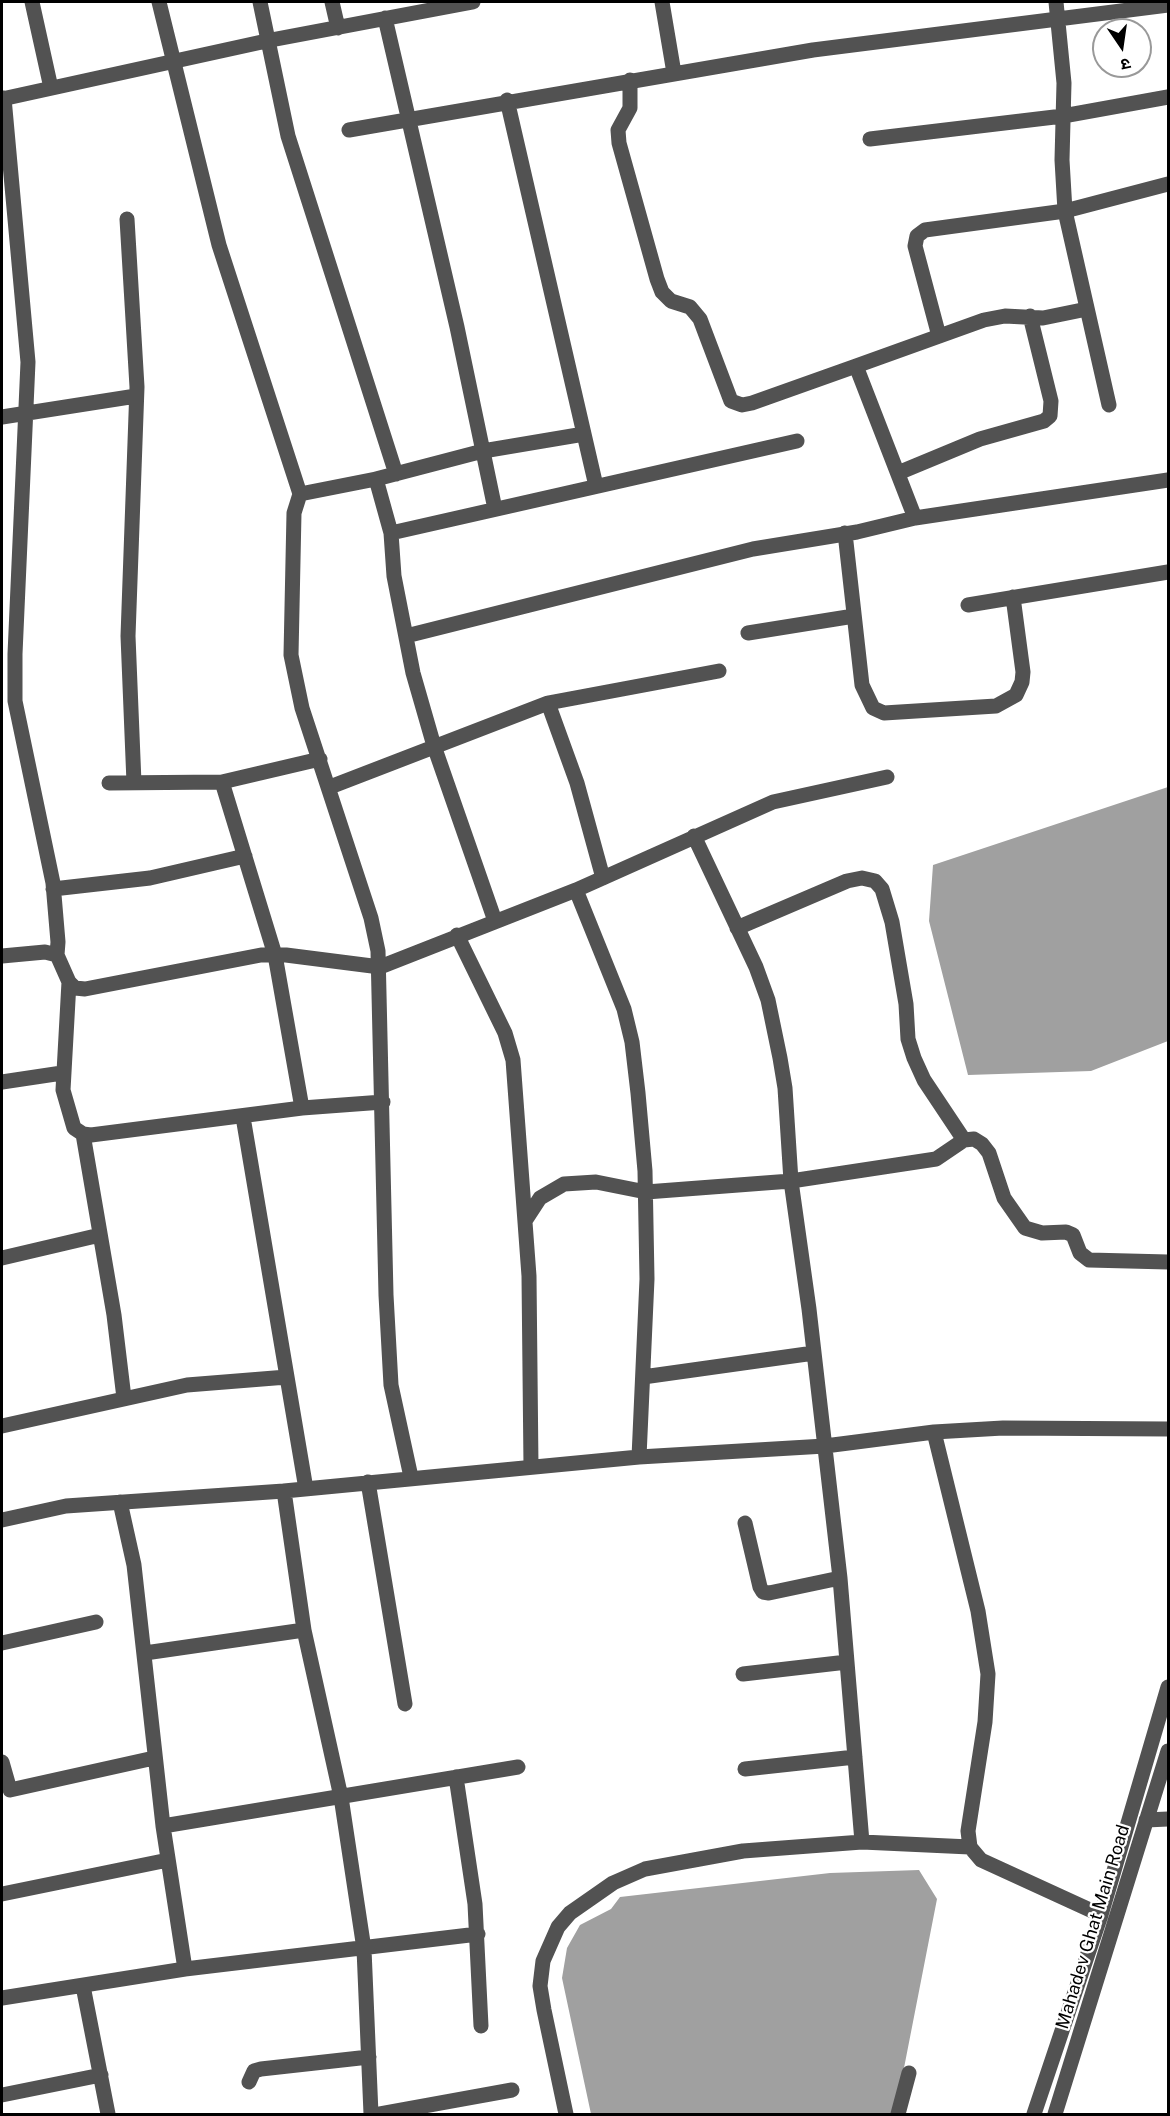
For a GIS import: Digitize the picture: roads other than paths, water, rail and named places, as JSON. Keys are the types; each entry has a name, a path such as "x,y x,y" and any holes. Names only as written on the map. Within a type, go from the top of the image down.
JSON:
{"street":[{"path":"32,2 51,88"},
{"path":"159,2 219,245 300,494 294,513 291,655 302,708 330,787 371,918 380,967 386,1295 391,1385 411,1477"},
{"path":"260,2 288,136 396,474"},
{"path":"332,2 338,28"},
{"path":"473,2 432,5 385,18 269,40 3,98 26,326 27,411 15,654 15,701 53,889 58,942 57,956 69,982 75,988 85,989 110,986 275,955 380,967 576,890 743,813 794,796 887,777"},
{"path":"662,2 674,73"},
{"path":"1056,2 1064,83 1065,211 1109,405"},
{"path":"349,130 507,100 813,50 1168,5"},
{"path":"385,18 495,509"},
{"path":"630,80 630,108 618,130 619,143 657,279 662,292 671,301 690,307 700,319 731,401 742,405 752,403 984,320 1005,316 1043,318 1087,309"},
{"path":"870,139 1063,116 1168,97"},
{"path":"507,100 596,486"},
{"path":"939,336 917,255 917,236 926,230 1065,211 1168,184"},
{"path":"127,219 136,396 128,636 134,783"},
{"path":"898,473 980,439 1044,421 1050,416 1051,401 1030,316"},
{"path":"856,366 915,518"},
{"path":"2,417 27,411 136,396"},
{"path":"300,494 376,479 483,451 584,434"},
{"path":"391,533 797,441"},
{"path":"376,479 391,533 394,576 413,673 434,746 495,921"},
{"path":"406,636 753,549 915,518 1168,480"},
{"path":"846,533 862,685 873,708 894,714 996,706 1016,695 1022,682 1013,597"},
{"path":"968,605 1168,572"},
{"path":"748,633 854,616"},
{"path":"330,787 548,703 719,671"},
{"path":"548,703 577,783 603,878"},
{"path":"109,783 222,782 320,759"},
{"path":"222,782 275,955 302,1108"},
{"path":"694,836 756,967 768,1000 785,1088 791,1181 840,1578 862,1842"},
{"path":"53,889 150,878 245,856"},
{"path":"737,928 847,881 862,878 875,881 882,889 892,922 904,986 908,1039 914,1059 924,1080 964,1140"},
{"path":"576,890 624,1009 638,1093 646,1192 647,1279 639,1457"},
{"path":"457,935 505,1033 513,1060 529,1276 531,1467"},
{"path":"2,956 45,952 57,956"},
{"path":"69,982 62,1072 68,1112 74,1128 83,1134 91,1135 243,1117 302,1108 383,1102"},
{"path":"2,1082 62,1072"},
{"path":"243,1117 306,1489"},
{"path":"83,1134 124,1398"},
{"path":"525,1221 540,1198 564,1184 596,1182 646,1192 791,1181 936,1159 964,1140 974,1139 982,1144 989,1153 1004,1198 1018,1222 1032,1232 1066,1232 1073,1236 1080,1253 1089,1260 1168,1262"},
{"path":"2,1258 100,1235"},
{"path":"643,1377 814,1353"},
{"path":"2,1426 186,1385 287,1377"},
{"path":"2,1520 66,1506 284,1491 411,1477 639,1457 825,1446 933,1432 1003,1428 1168,1429"},
{"path":"933,1432 978,1611 988,1674 985,1722 968,1831 970,1847 981,1860 1101,1915"},
{"path":"368,1482 405,1704"},
{"path":"284,1491 304,1630 341,1797 364,1948 371,2115"},
{"path":"120,1502 134,1565 154,1758 185,1970"},
{"path":"745,1522 763,1592 770,1593 840,1578"},
{"path":"2,1643 96,1622"},
{"path":"144,1653 304,1630"},
{"path":"743,1674 848,1662"},
{"path":"1034,2115 1101,1915 1168,1687"},
{"name":"Mahadev Ghat Main Road","path":"1055,2115 1168,1751"},
{"path":"746,1769 855,1757"},
{"path":"2,1762 6,1791 154,1758"},
{"path":"163,1826 518,1767"},
{"path":"456,1777 478,1934 481,2026"},
{"path":"1146,1820 1168,1819"},
{"path":"566,2115 540,1986 543,1960 558,1927 570,1913 613,1883 645,1869 743,1851 862,1842 970,1847"},
{"path":"2,1894 168,1860"},
{"path":"2,1998 185,1970 478,1934"},
{"path":"83,1986 108,2115"},
{"path":"249,2082 254,2071 261,2069 369,2056"},
{"path":"898,2115 909,2073"},
{"path":"2,2094 101,2075"},
{"path":"380,2115 512,2090"}]}
